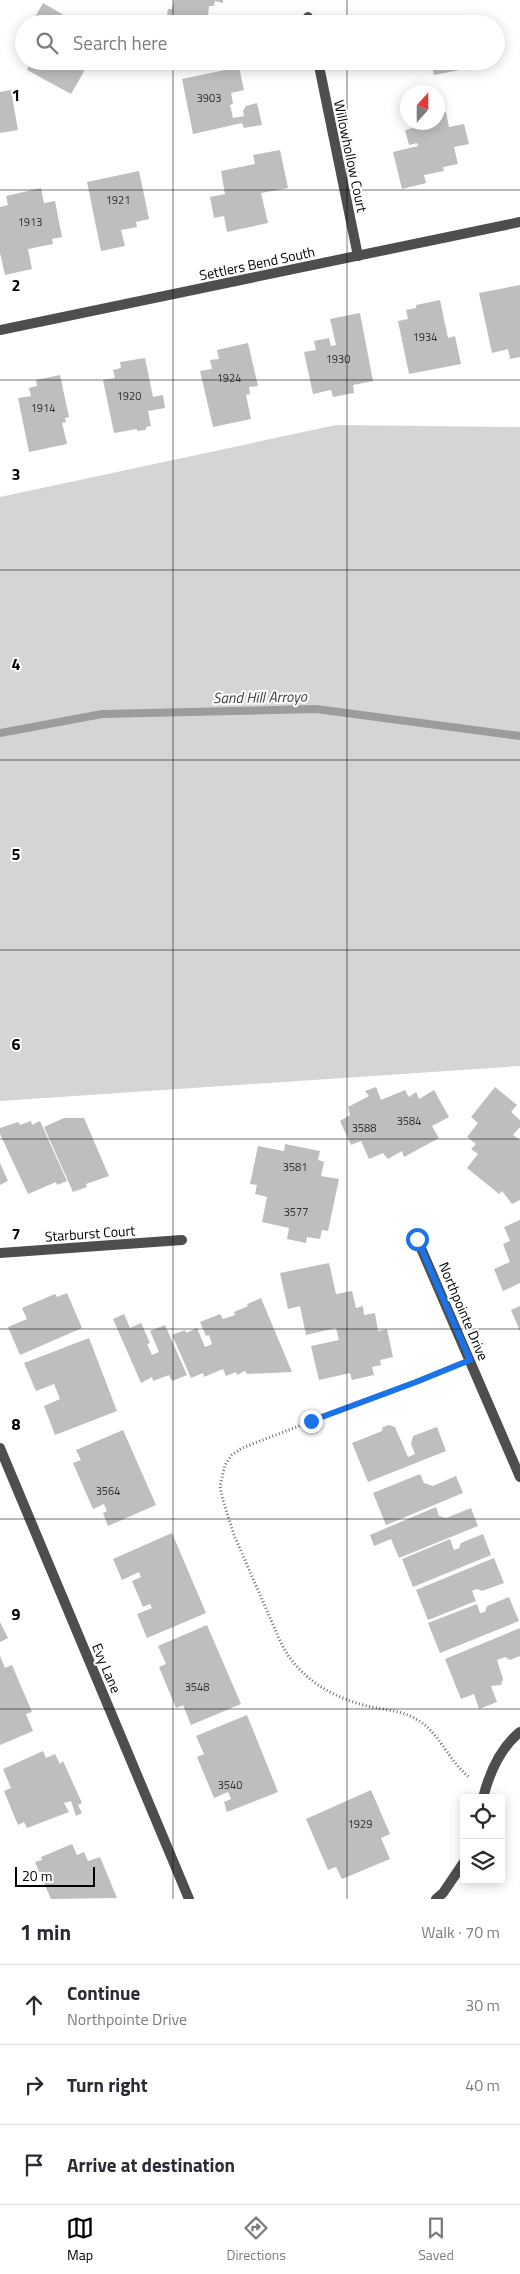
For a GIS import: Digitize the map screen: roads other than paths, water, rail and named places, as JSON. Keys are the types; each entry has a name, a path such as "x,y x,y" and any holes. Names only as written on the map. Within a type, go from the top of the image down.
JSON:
{"street":[{"name":"Willowhollow Court","path":"320,70 358,256"},
{"name":"Settlers Bend South","path":"0,330 520,222"},
{"name":"Northpointe Drive","path":"417,1239 520,1477"},
{"name":"Starburst Court","path":"0,1253 182,1240"},
{"name":"Evy Lane","path":"0,1448 190,1899"},
{"path":"484,1794 494,1766 504,1749 520,1732"},
{"path":"436,1899 460,1868"}],"waterway":[{"name":"Sand Hill Arroyo","path":"0,733 102,714 316,709 520,736"}]}
